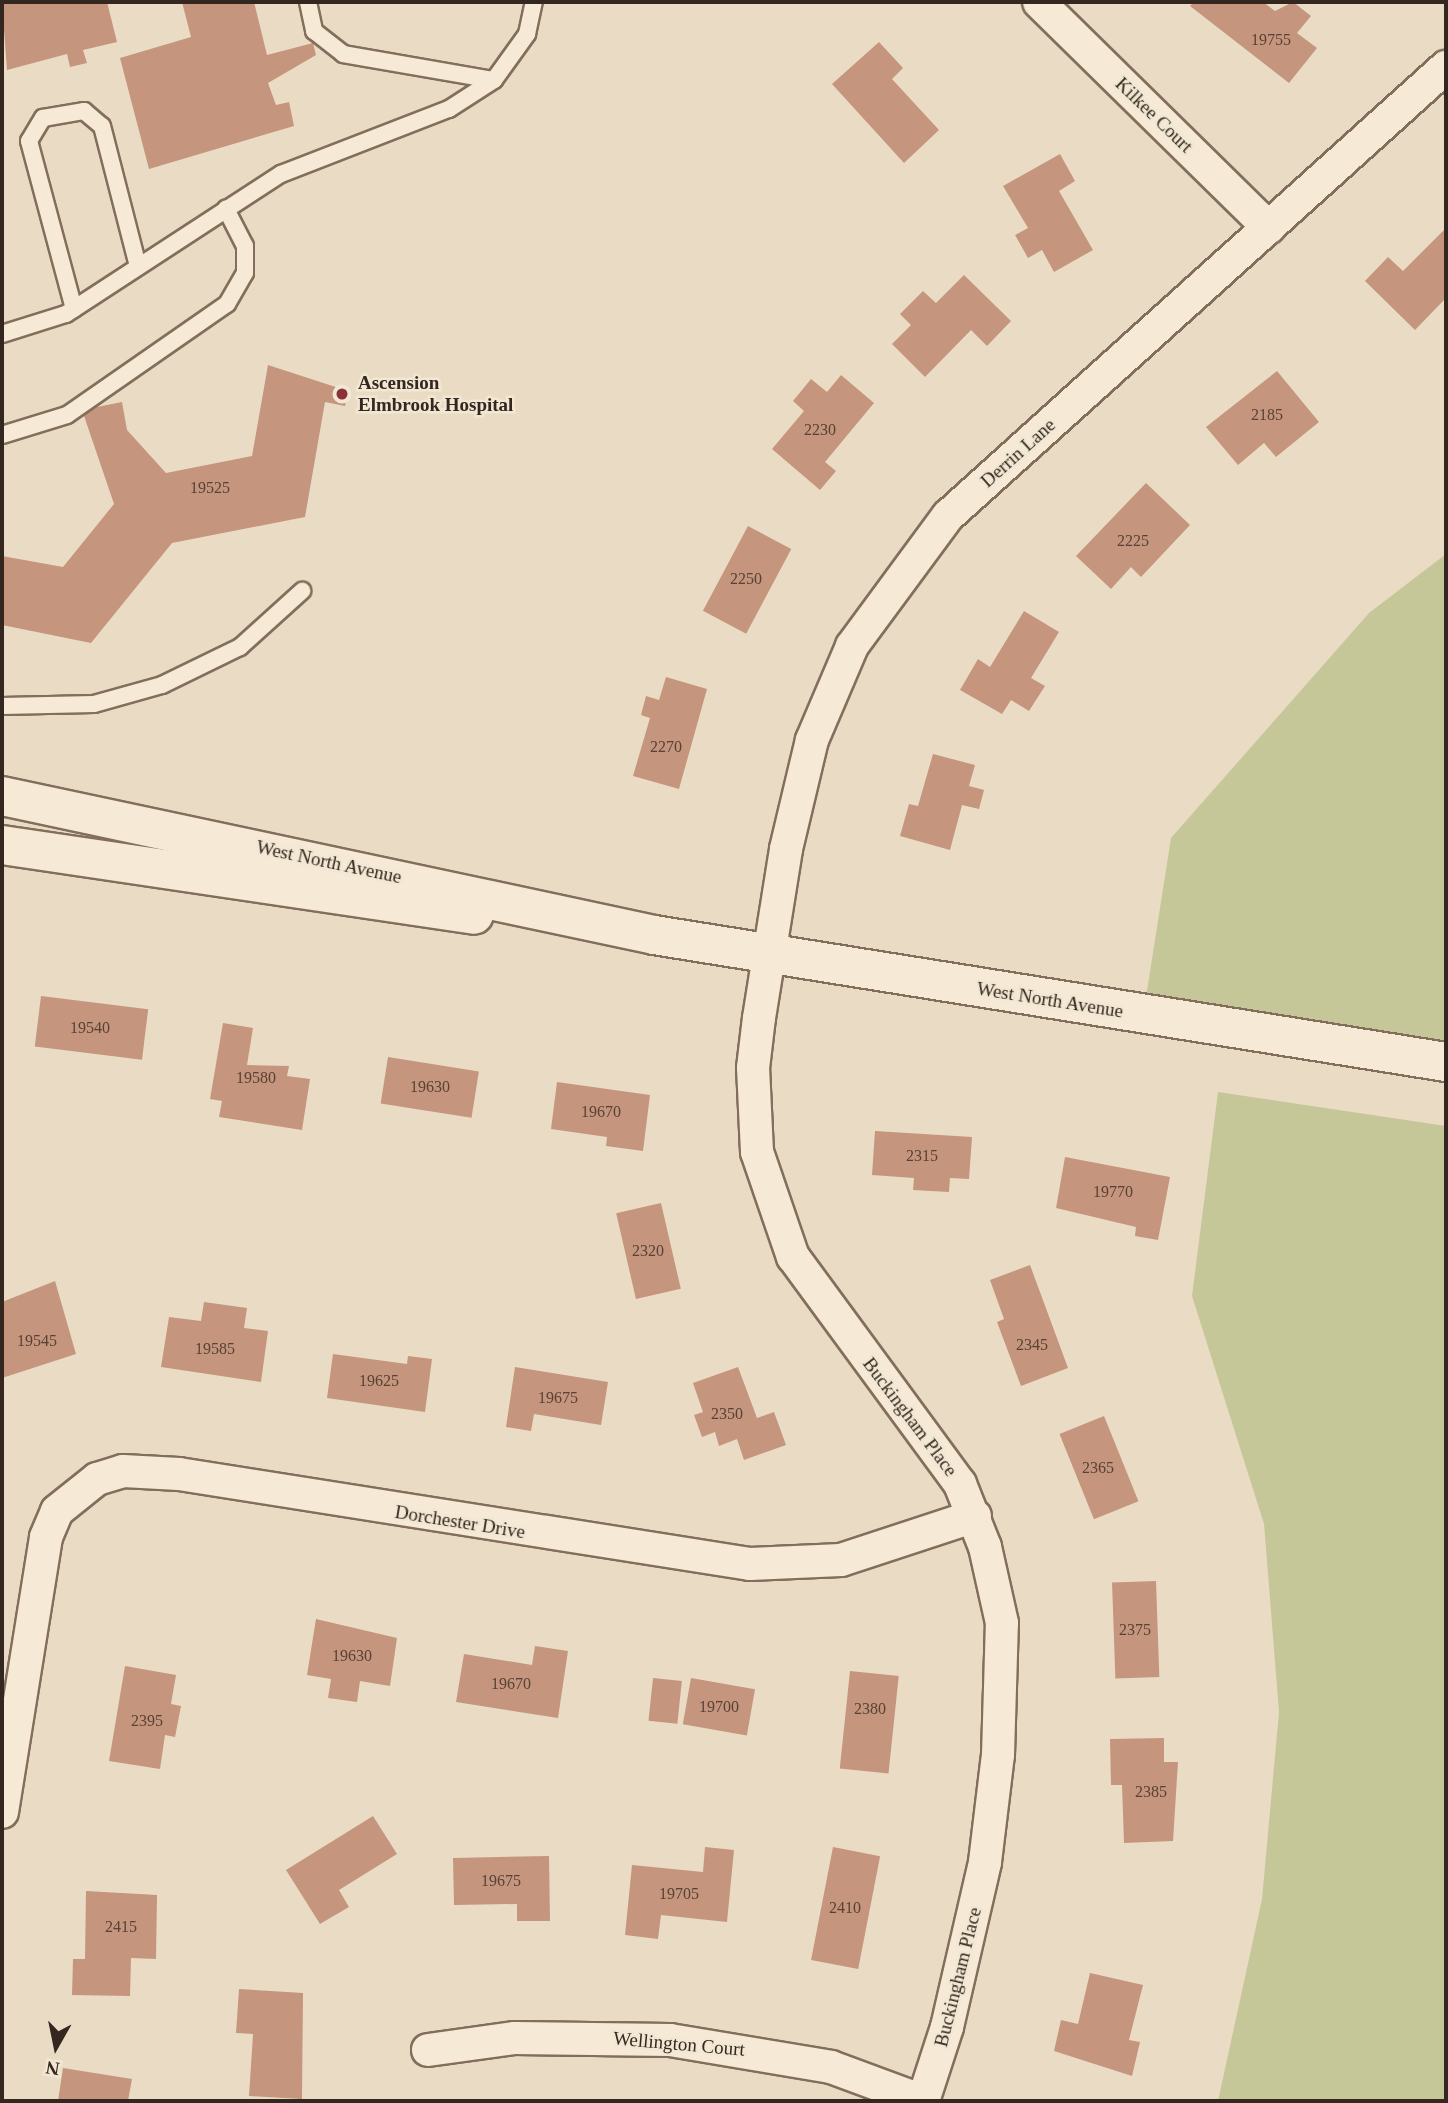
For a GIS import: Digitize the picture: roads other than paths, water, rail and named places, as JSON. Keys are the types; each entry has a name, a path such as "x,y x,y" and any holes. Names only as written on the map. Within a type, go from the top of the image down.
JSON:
{"main road":[{"name":"West North Avenue","path":"2,796 654,935 1446,1062"},
{"name":"West North Avenue","path":"2,845 405,908 654,935"}],"street":[{"name":"Kilkee Court","path":"1039,2 1269,228"},
{"name":"Derrin Lane","path":"772,956 786,849 812,740 852,646 898,578 948,516 1446,67"},
{"name":"Buckingham Place","path":"772,956 753,1068 764,1182 793,1257 834,1321 942,1453 975,1516 1002,1623 998,1755 972,1927 923,2101"},
{"name":"Dorchester Drive","path":"2,1812 32,1614 57,1511 97,1479 123,1471 179,1474 750,1564 841,1560 975,1516"},
{"name":"Wellington Court","path":"428,2050 515,2038 670,2040 831,2067 923,2101"}],"lane":[{"path":"308,2 314,31 343,54 494,80"},
{"path":"2,334 74,309 281,174 449,108 494,80 527,34 534,2"},
{"path":"74,309 29,141 43,118 84,111 102,126 138,266"},
{"path":"2,435 67,415 227,304 245,273 245,246 226,209"},
{"path":"2,706 94,704 162,685 240,647 302,591"}],"place":[{"name":"Ascension Elmbrook Hospital","path":"342,394"}]}
